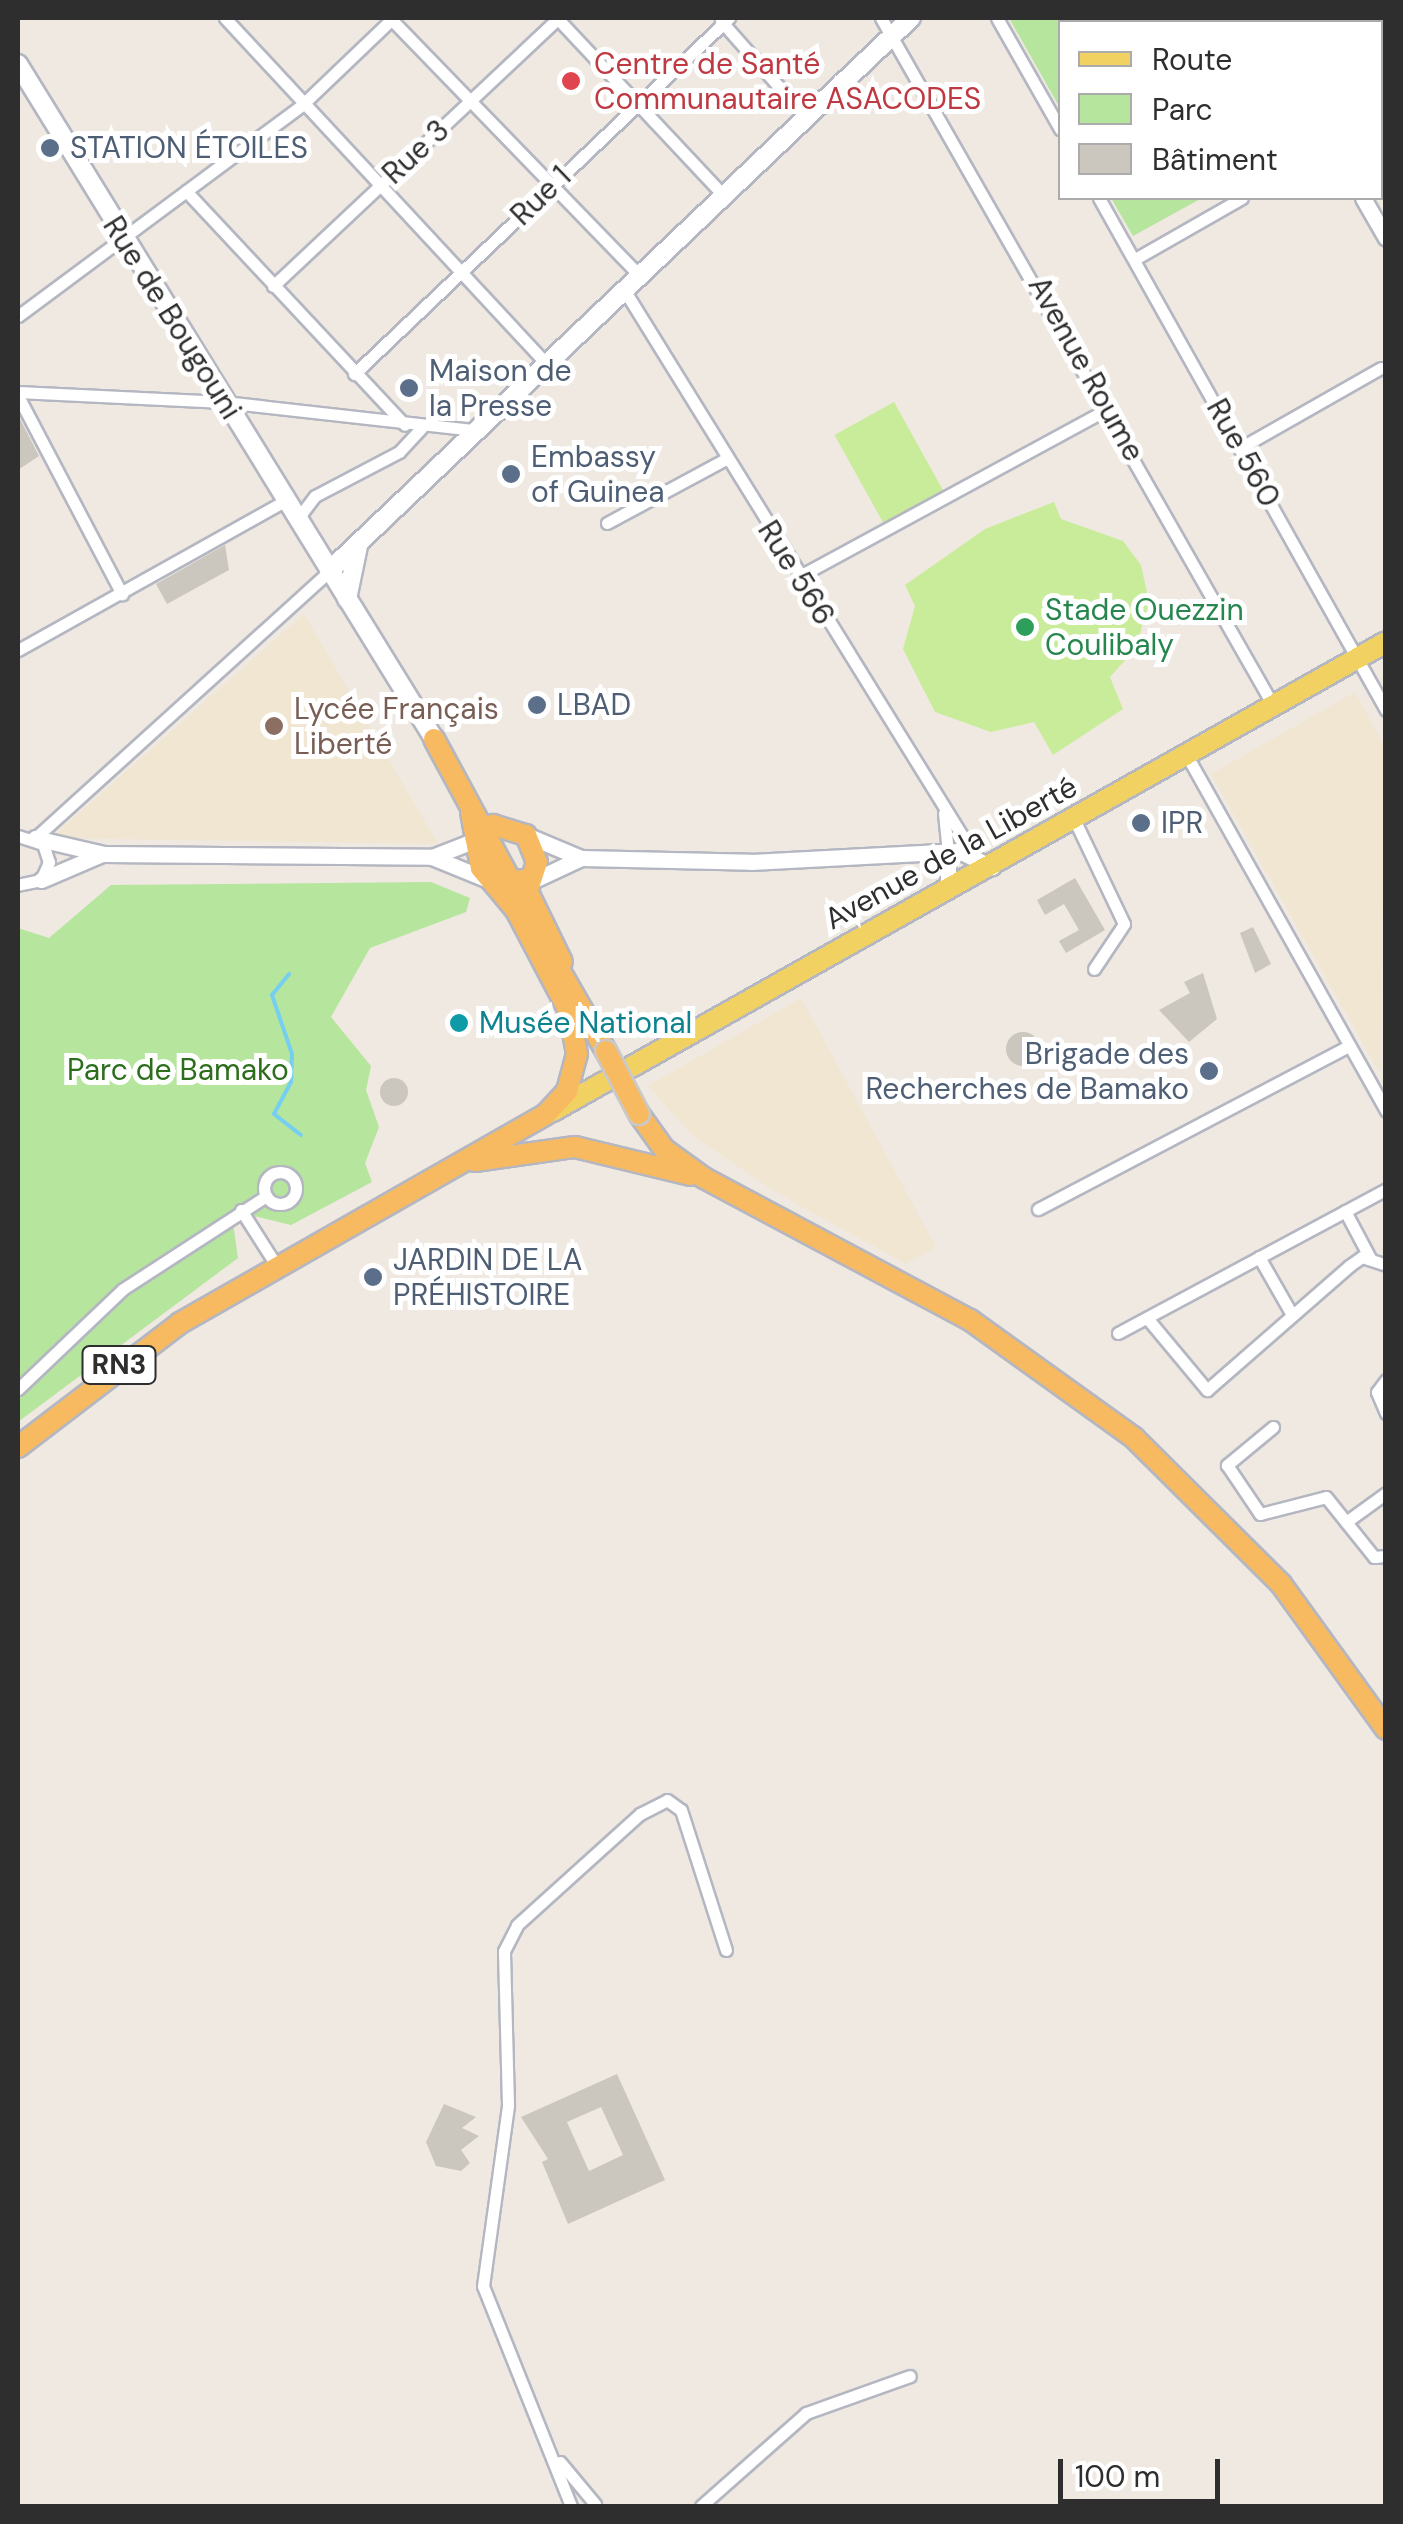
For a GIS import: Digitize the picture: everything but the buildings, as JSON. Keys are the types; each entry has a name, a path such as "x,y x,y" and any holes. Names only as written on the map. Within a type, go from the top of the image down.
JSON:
{"highway":[{"path":"434,738 479,827 494,883 575,1030 575,1076 545,1115 454,1166"},
{"path":"479,827 526,835 527,887"},
{"path":"479,827 527,887 564,972 639,1114 664,1149 704,1178 970,1320 1134,1438 1280,1584 1386,1728"},
{"path":"454,1166 575,1147 704,1178"},
{"name":"RN3","path":"18,1447 116,1367 276,1265 454,1166"}],"main road":[{"path":"329,572 803,114 910,18"},
{"name":"Rue de Bougouni","path":"18,66 434,738"},
{"path":"347,599 362,539"},
{"name":"Avenue de la Liberté","path":"545,1115 948,889 983,861 1074,819 1386,642"}],"street":[{"path":"225,18 546,363"},
{"path":"241,18 243,36"},
{"path":"18,316 303,104 391,18 639,275"},
{"path":"558,18 722,194"},
{"name":"Rue 3","path":"273,286 558,18"},
{"name":"Avenue Roume","path":"881,18 894,32 1109,408 1274,707"},
{"path":"997,18 1058,125"},
{"path":"724,19 803,114"},
{"name":"Rue 1","path":"354,374 724,19"},
{"path":"186,191 405,425"},
{"name":"Rue 560","path":"1101,200 1386,710"},
{"path":"1134,260 1239,200"},
{"path":"1364,200 1386,238"},
{"name":"Rue 566","path":"623,288 724,460 943,808 983,861"},
{"path":"1240,448 1381,368"},
{"path":"122,594 18,394 224,402 421,428 472,430"},
{"path":"798,577 1109,408"},
{"path":"296,520 315,496 399,452 421,428"},
{"path":"607,523 724,460"},
{"path":"18,650 285,501"},
{"path":"36,838 329,572"},
{"path":"1186,754 1386,1111"},
{"path":"943,808 948,889"},
{"path":"1074,819 1124,924 1094,969"},
{"path":"432,857 479,827"},
{"path":"526,835 582,858 948,853 983,861"},
{"path":"18,836 104,854 432,857 494,883 527,887 582,858"},
{"path":"36,838 49,862 41,880"},
{"path":"18,885 41,880 104,854"},
{"path":"1038,1209 1350,1046"},
{"path":"1118,1333 1386,1188"},
{"path":"18,1389 115,1295 214,1236 242,1210 266,1196"},
{"path":"242,1210 276,1265"},
{"path":"1345,1210 1370,1258 1386,1265"},
{"path":"1259,1257 1291,1313"},
{"path":"1147,1318 1206,1390 1291,1313 1370,1258"},
{"path":"1386,1380 1377,1392 1386,1414"},
{"path":"1273,1427 1227,1465 1260,1514 1318,1495 1374,1557 1386,1556"},
{"path":"1346,1522 1386,1492"},
{"path":"570,2506 554,2455 482,2286 508,2104 504,1951 516,1925 640,1814 667,1800 681,1810 726,1950"},
{"path":"701,2506 806,2414 910,2376"},
{"path":"554,2455 597,2506"}],"shaded area":[{"path":"1236,18 1385,18 1385,90 1383,20"},
{"name":"Lycée Français Liberté","path":"304,614 438,844 51,838"},
{"path":"1355,692 1385,747 1380,1073 1211,774"},
{"path":"801,998 936,1247 906,1264 774,1191 692,1135 648,1086"}],"green space":[{"path":"1009,18 1184,20 1058,20 1058,104"},
{"path":"1112,200 1198,200 1133,236"},
{"path":"894,402 944,492 884,525 835,435"},
{"name":"Stade Ouezzin Coulibaly","path":"1054,502 1061,519 1123,541 1141,565 1149,602 1136,648 1110,677 1123,709 1053,755 1034,722 991,732 935,712 903,649 915,606 905,585 985,529"},
{"name":"Parc de Bamako","path":"431,882 470,898 466,912 370,948 331,1017 371,1066 366,1090 379,1127 365,1163 372,1182 291,1225 246,1214 233,1223 238,1258 18,1422 18,928 49,938 111,885"}],"waterway":[{"path":"289,974 272,995 292,1054 291,1082 274,1114 301,1135"}],"place":[{"name":"Centre de Santé Communautaire ASACODES","path":"571,81"},
{"name":"STATION ÉTOILES","path":"50,148"},
{"name":"Maison de la Presse","path":"409,388"},
{"name":"Embassy of Guinea","path":"511,474"},
{"name":"Stade Ouezzin Coulibaly","path":"1025,627"},
{"name":"LBAD","path":"537,705"},
{"name":"Lycée Français Liberté","path":"274,726"},
{"name":"IPR","path":"1141,823"},
{"name":"Musée National","path":"459,1023"},
{"name":"Brigade des Recherches de Bamako","path":"1209,1071"},
{"name":"JARDIN DE LA PRÉHISTOIRE","path":"373,1277"}]}
